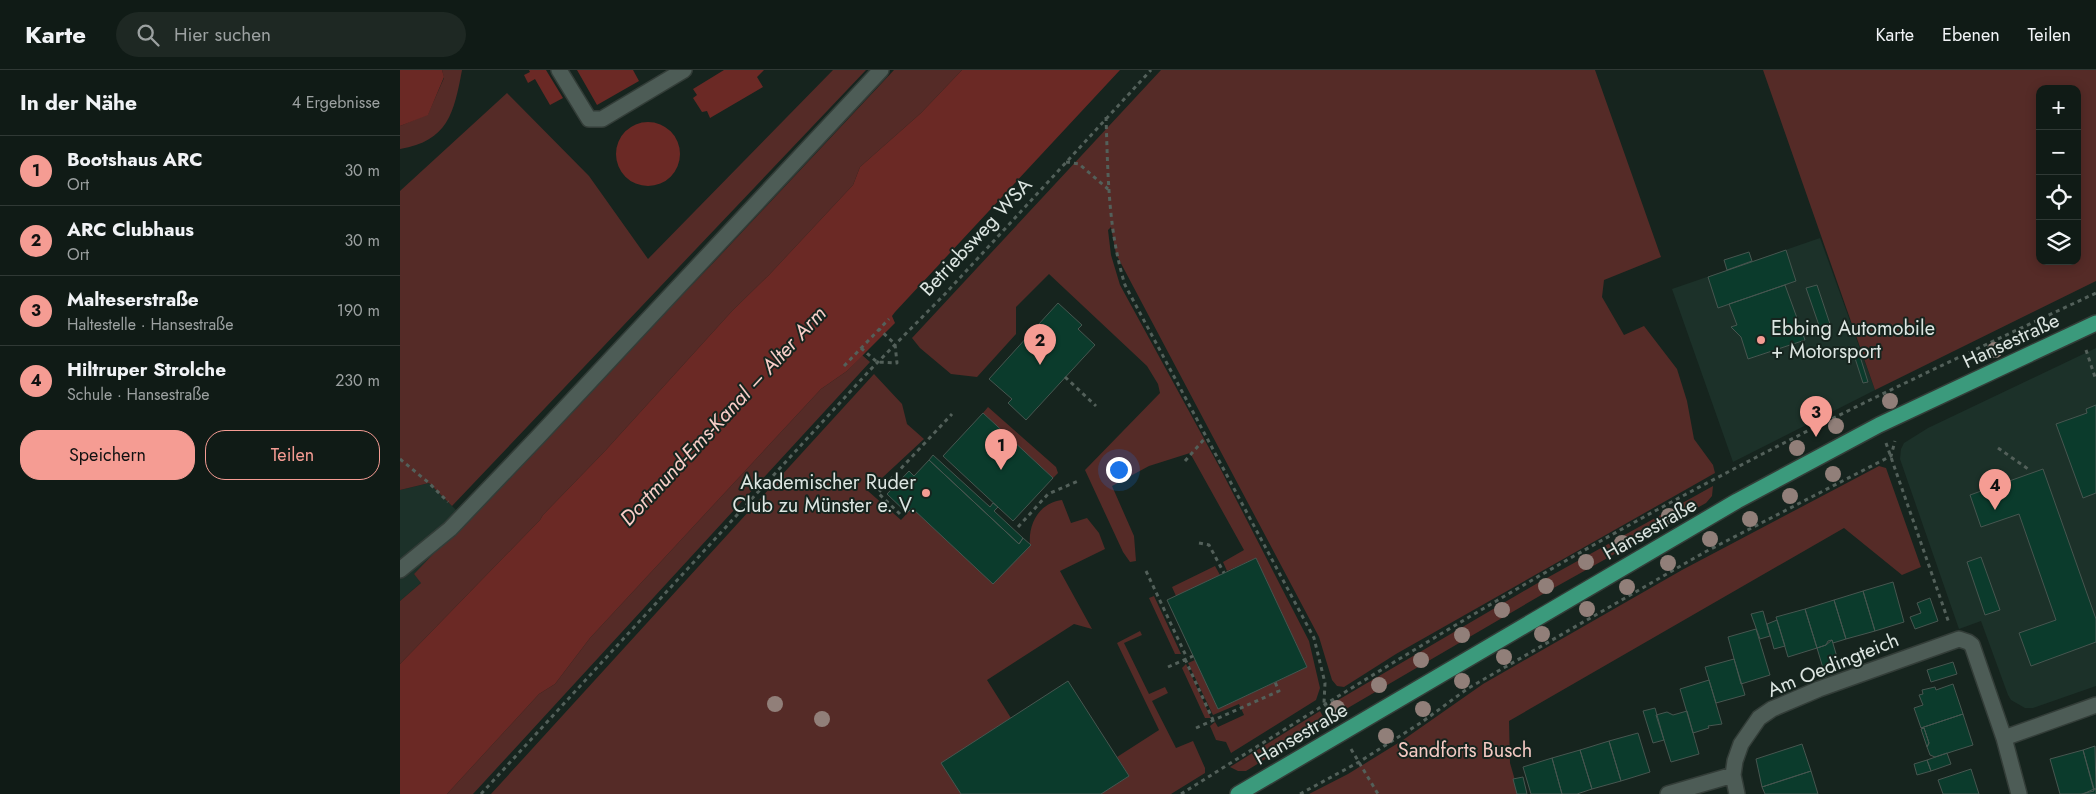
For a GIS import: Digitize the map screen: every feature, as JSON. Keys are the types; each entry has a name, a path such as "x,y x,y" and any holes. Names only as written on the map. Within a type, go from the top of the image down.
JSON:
{"main road":[{"name":"Hansestraße","path":"1238,794 1737,502 1879,425 2096,323"}],"street":[{"path":"559,70 588,119 602,119 684,70"},
{"path":"400,570 462,516 881,70"},
{"path":"1955,640 1963,640 1972,645 2004,738 2019,794"},
{"name":"Am Oedingteich","path":"1737,794 1733,775 1735,761 1744,738 1759,718 1772,709 1819,689 1955,640"},
{"path":"2004,738 2096,705"},
{"path":"1668,794 1733,775"}],"path":[{"name":"Betriebsweg WSA","path":"481,794 878,362 945,294 1151,70"},
{"path":"1106,118 1109,213 1116,254 1125,285 1314,638 1325,683 1324,702"},
{"path":"1066,162 1079,164 1109,189"},
{"path":"1180,794 1324,702 1524,585 1726,473 1869,400 2096,293"},
{"path":"844,366 889,318"},
{"path":"861,348 878,362 897,363 895,344 879,329"},
{"path":"2090,344 2084,347 2096,380"},
{"path":"1065,377 1096,406"},
{"path":"900,514 878,493 952,414"},
{"path":"1879,425 1955,640"},
{"path":"1185,462 1206,437"},
{"path":"1300,794 1359,762 1422,722 1467,689 1705,552 1891,456 1896,438"},
{"path":"1998,448 2028,469"},
{"path":"400,459 429,483 462,516"},
{"path":"1018,527 1048,494 1078,480"},
{"path":"1199,543 1209,545 1224,573"},
{"path":"1146,571 1213,720"},
{"path":"1168,667 1193,656"},
{"path":"1196,728 1279,691 1275,682"},
{"path":"1341,733 1378,794"}],"shaded area":[{"path":"1820,238 1875,390 1733,462 1672,289"},
{"path":"2096,348 2096,686 2033,708 2025,708 2011,700 2008,695 1981,621 1959,629 1900,459 1901,449 1904,443 1928,428"},
{"path":"429,483 467,521 414,574 422,582 400,601 400,490"}],"green space":[{"path":"442,70 462,70 452,112 439,132 416,145 400,149 400,126 428,114 444,78"},
{"path":"833,70 866,70 452,506 429,483 400,490 400,191 507,93 589,176 648,259"},
{"path":"894,70 962,70 921,113 860,167 853,185 769,275 733,310 540,520 400,664 400,601 421,583 414,574 713,263"},
{"path":"1161,70 1595,70 1661,257 1604,280 1602,297 1624,335 1644,326 1677,369 1687,401 1694,439 1713,465 1715,473 1396,654 1344,687 1337,686 1332,680 1319,637 1116,254 1111,227 1108,230 1111,255 1120,285 1220,468 1309,641 1320,688 1316,700 1231,753 1226,742 1216,740 1210,726 1215,722 1218,727 1244,715 1239,704 1213,715 1188,663 1195,660 1218,709 1307,667 1256,558 1227,571 1223,562 1244,550 1190,453 1149,466 1112,486 1134,536 1136,561 1130,562 1123,552 1085,470 1160,393 1158,384 1147,366 1049,274 1016,307 1016,334 977,377 951,374 920,348 912,338"},
{"path":"1763,70 2096,70 2096,281 1875,390"},
{"path":"862,355 870,362 473,794 447,794 539,694 555,684 590,638 821,389 847,371"},
{"path":"874,374 902,404 907,424 924,439 868,491 901,520 912,508 993,583 1030,545 1033,522 1041,510 1054,502 1062,500 1071,523 1087,518 1099,533 1105,549 1060,571 1092,629 1074,624 987,680 1011,718 942,763 961,794 491,794"},
{"path":"988,407 1056,467 1058,473 1053,478 983,413"},
{"name":"Sandforts Busch","path":"1879,466 1886,468 1921,567 1902,575 1844,528 1509,721 1510,763 1519,794 1309,794 1348,774 1403,740 1483,684 1682,570"},
{"path":"1713,486 1712,496 1706,503 1543,594 1341,712 1333,703 1536,584"},
{"path":"1215,566 1220,575 1176,596 1172,587"},
{"path":"1154,596 1181,654 1175,654 1149,598"},
{"path":"1140,631 1142,635 1124,643 1149,694 1165,687 1168,693 1152,701 1176,748 1193,741 1205,768 1205,773 1171,794 1101,794 1129,776 1117,757 1159,730 1117,643"},
{"path":"1186,664 1211,718 1205,718 1182,668"},
{"path":"1320,711 1326,722 1246,771 1238,771 1230,767"}],"water":[{"path":"400,70 442,70 444,77 428,115 400,126"},
{"path":"529,70 546,70 563,98 550,105 535,79 528,83 524,75 530,72"},
{"path":"577,70 633,70 639,81 597,105"},
{"path":"724,70 764,70 757,77 763,87 710,118 707,111 702,112 693,98 697,95 693,89"},
{"name":"Dortmund-Ems-Kanal – Alter Arm","path":"962,70 1120,70 895,312 892,316 895,323 847,371 821,389 590,638 555,684 539,694 447,794 400,794 400,664 540,520 733,310 769,275 853,185 860,167 921,113"},
{"path":"648,122 660,124 671,131 678,142 680,154 678,166 671,177 660,184 648,186 636,184 625,177 618,166 616,154 618,142 625,131 636,124"}],"building":[{"path":"1786,250 1796,281 1718,308 1708,277"},
{"path":"1749,252 1752,261 1727,270 1724,260"},
{"path":"1785,285 1805,340 1748,359 1741,337 1731,327 1737,325 1729,304"},
{"path":"1817,285 1832,330 1822,334 1806,288"},
{"path":"1058,303 1082,325 1078,329 1095,345 1026,420 1008,403 1012,399 989,379"},
{"path":"1858,350 1868,382 1863,383 1853,352"},
{"path":"2096,405 2096,493 2083,498 2056,424 2087,413 2086,409"},
{"path":"983,413 1053,478 1013,521 943,456"},
{"path":"933,455 990,507 993,503 998,507 994,511 1023,538 1019,544 929,460"},
{"path":"929,460 1019,544 1023,538 1031,545 993,584 912,508 907,513 887,494 909,471 914,476"},
{"path":"2043,469 2096,619 2096,642 2031,666 2019,633 2056,620 2019,514 1981,527 1970,495"},
{"path":"1981,557 2000,610 1985,615 1967,562"},
{"path":"1256,558 1307,667 1218,709 1167,600"},
{"path":"1893,582 1904,622 1875,631 1863,591"},
{"path":"1863,591 1875,631 1846,639 1834,600"},
{"path":"1930,598 1938,621 1915,629 1910,617 1921,613 1917,603"},
{"path":"1834,600 1846,639 1833,643 1832,640 1828,641 1826,645 1817,648 1805,609"},
{"path":"1805,609 1817,648 1788,657 1776,617"},
{"path":"1763,611 1770,636 1760,639 1751,614"},
{"path":"1777,620 1785,646 1774,649 1767,624"},
{"path":"1756,629 1770,675 1741,684 1728,637"},
{"path":"1832,640 1839,664 1823,668 1817,648 1826,645"},
{"path":"1734,659 1745,695 1716,703 1705,667"},
{"path":"1953,662 1957,674 1931,682 1927,670"},
{"path":"1709,680 1722,724 1708,726 1709,728 1693,733 1680,689"},
{"path":"1068,681 1129,776 1101,794 961,794 941,763"},
{"path":"1953,684 1963,714 1921,728 1914,708 1923,705 1919,695 1923,694 1922,690 1935,687 1936,690"},
{"path":"1655,708 1664,740 1653,743 1643,711"},
{"path":"1687,711 1699,754 1671,762 1656,715 1667,712 1673,715"},
{"path":"1963,714 1973,745 1935,757 1930,755 1927,747 1929,743 1924,728 1921,728"},
{"path":"1924,728 1929,743 1927,747 1921,729"},
{"path":"1638,733 1650,772 1621,781 1609,741"},
{"path":"1609,741 1621,781 1592,789 1580,750"},
{"path":"1802,744 1811,771 1762,787 1756,759"},
{"path":"2095,746 2096,789 2094,789 2083,750"},
{"path":"1580,750 1592,789 1577,794 1562,794 1552,758"},
{"path":"2083,750 2094,791 2081,794 2060,794 2050,759"},
{"path":"1947,753 1951,764 1931,771 1927,760"},
{"path":"1552,758 1562,794 1531,794 1523,767"},
{"path":"1927,760 1931,771 1917,775 1914,764"},
{"path":"1971,769 1979,794 1943,794 1938,780"},
{"path":"1811,771 1818,794 1765,794 1762,787"},
{"path":"1523,777 1527,794 1517,794 1513,779"},
{"path":"2096,789 2096,794 2083,794"}],"place":[{"name":"Ebbing Automobile + Motorsport","path":"1761,340"},
{"name":"ARC Clubhaus","path":"1040,365"},
{"name":"Malteserstraße","path":"1816,437"},
{"name":"Bootshaus ARC","path":"1001,470"},
{"name":"Akademischer Ruder Club zu Münster e. V.","path":"926,493"},
{"name":"Hiltruper Strolche","path":"1995,510"}]}
